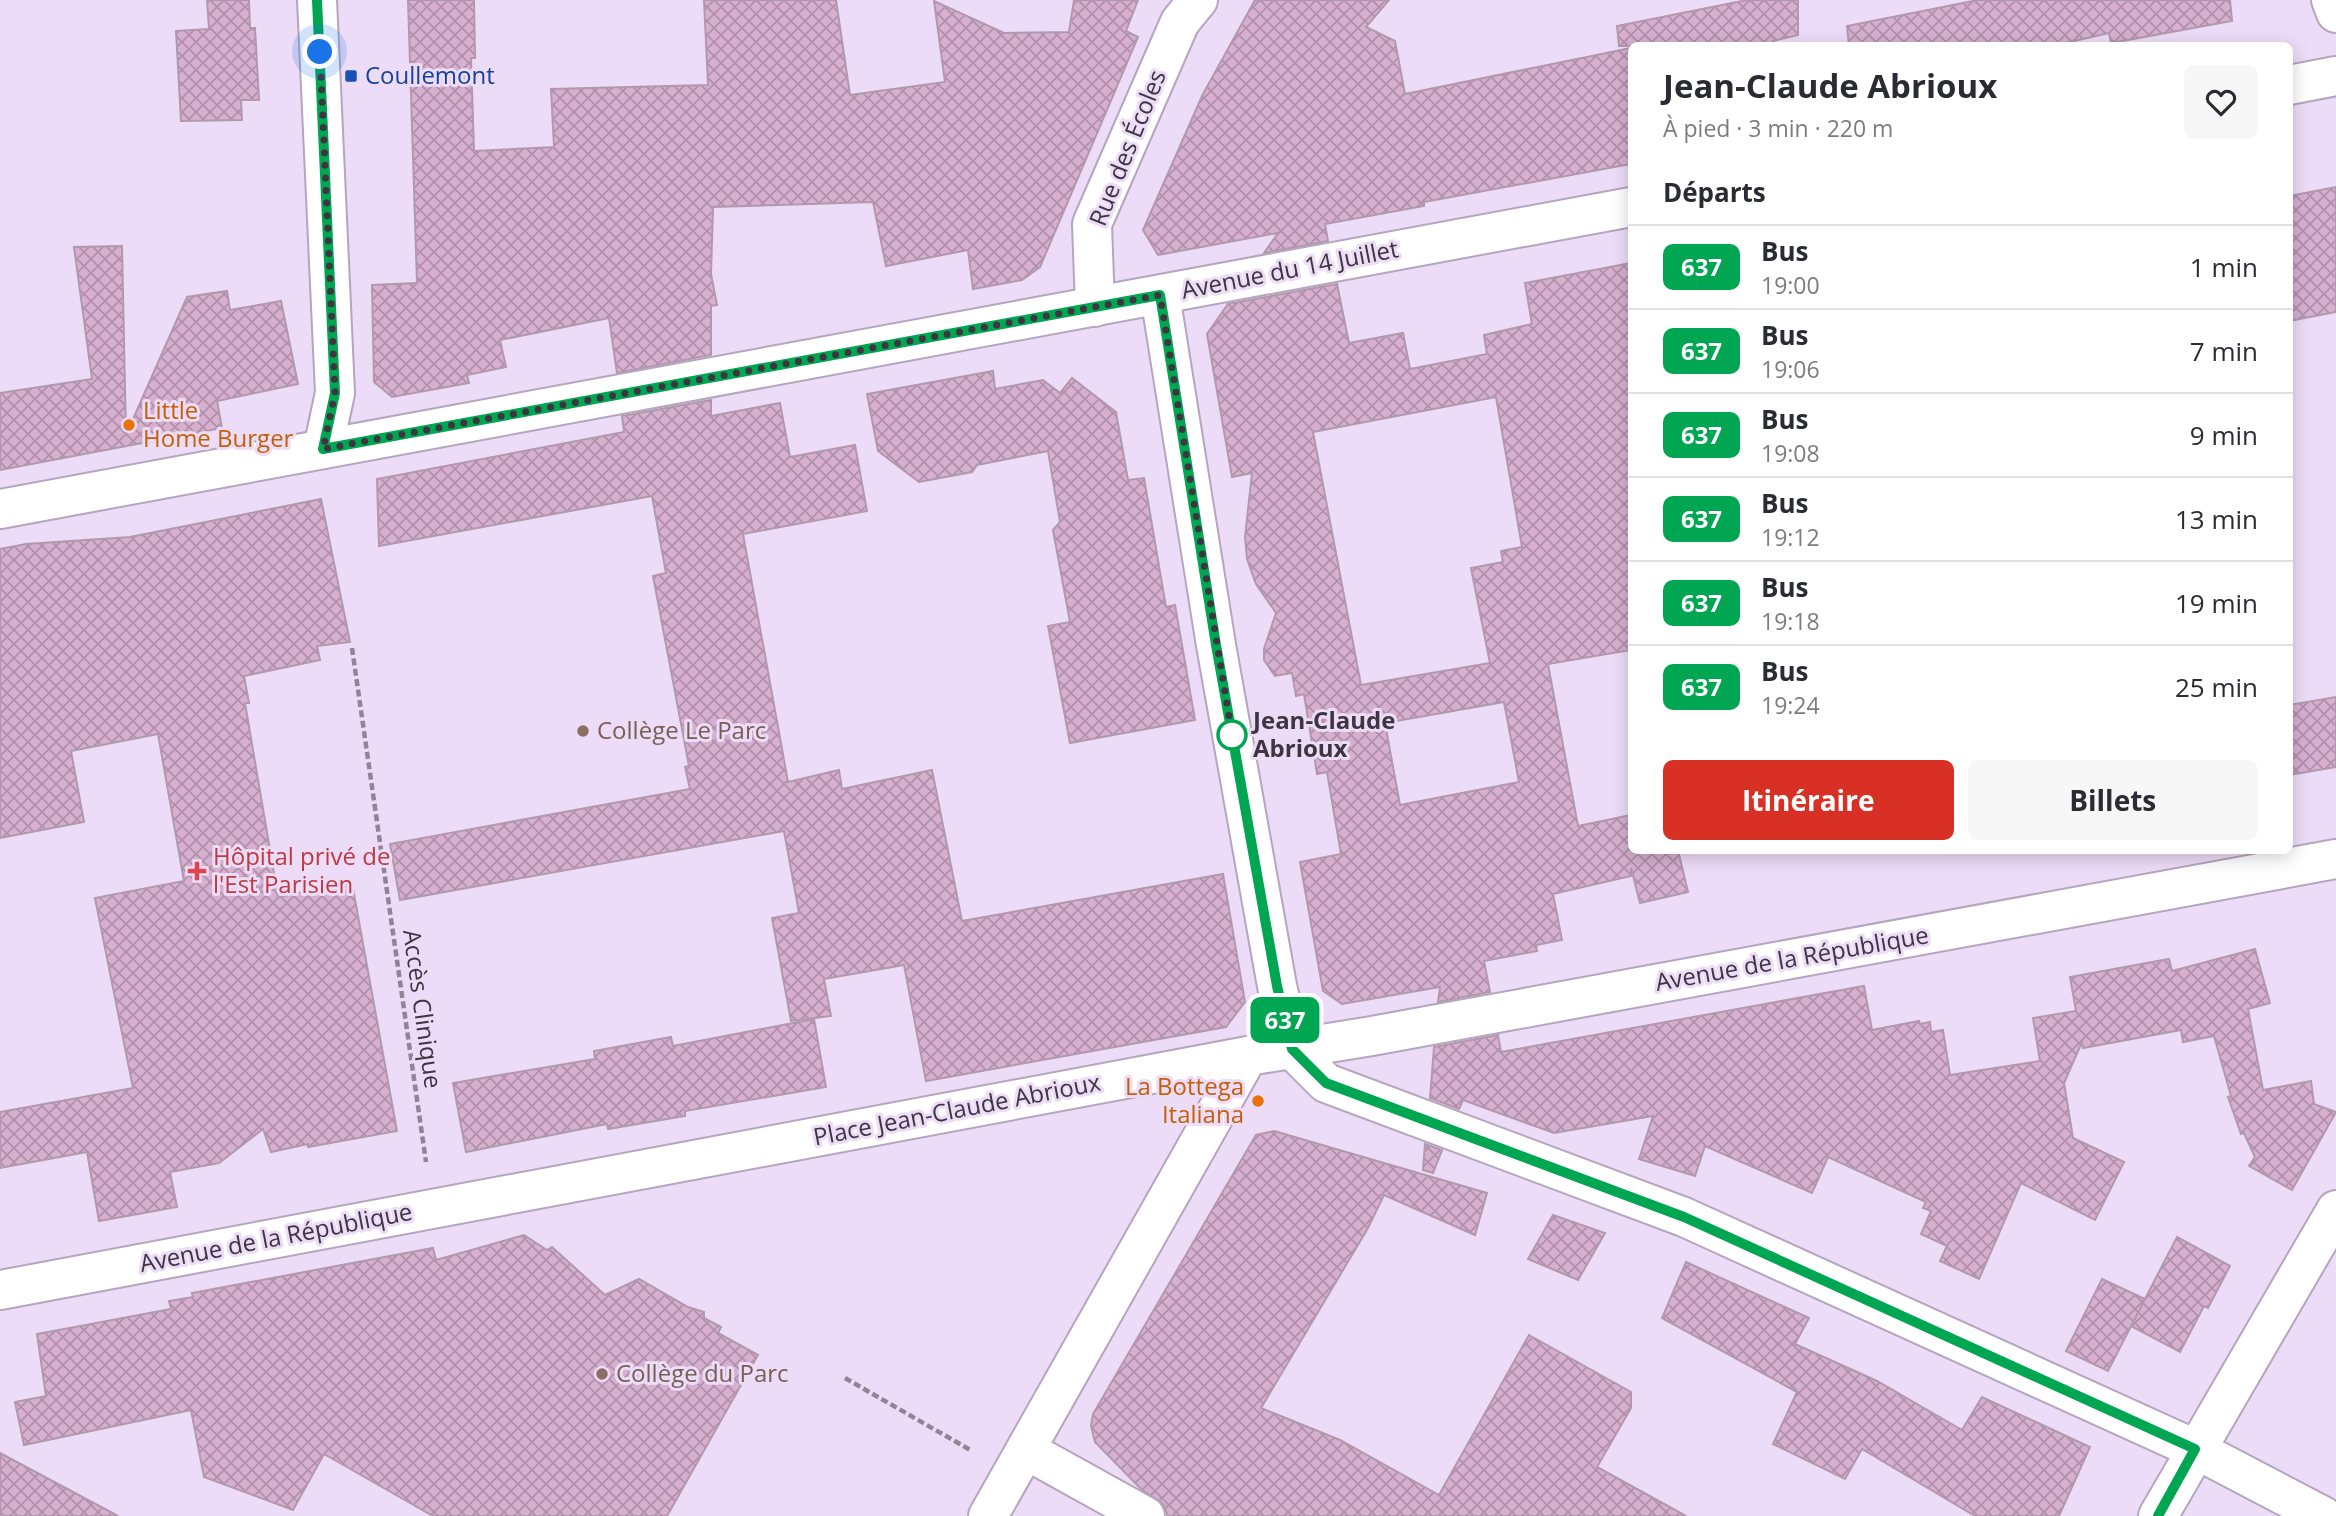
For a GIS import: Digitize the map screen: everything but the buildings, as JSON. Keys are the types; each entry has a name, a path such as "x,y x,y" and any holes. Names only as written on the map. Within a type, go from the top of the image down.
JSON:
{"street":[{"path":"317,0 335,393 323,449"},
{"path":"2331,0 2336,13"},
{"name":"Rue des Écoles","path":"1095,307 1092,225 1185,7"},
{"path":"2293,84 2336,76"},
{"name":"Avenue du 14 Juillet","path":"0,509 1628,208"},
{"path":"1160,295 1216,645 1277,986 1292,1049 1326,1083 1684,1217 2195,1449 2323,1516"},
{"name":"Avenue de la République","path":"1248,1056 1373,1036 2336,859"},
{"path":"988,1516 1248,1056"},
{"name":"Place Jean-Claude Abrioux","path":"552,1186 1248,1056"},
{"name":"Avenue de la République","path":"0,1290 552,1186"},
{"path":"2158,1516 2336,1210"},
{"path":"1019,1462 1145,1516"}],"path":[{"name":"Accès Clinique","path":"352,648 433,1208"},
{"path":"845,1378 1019,1462"}],"bus line":[{"name":"637","path":"317,0 335,393 323,449 1160,295 1216,645 1277,986 1292,1049 1326,1083 1684,1217 2195,1449 2158,1516"}],"place":[{"name":"Coullemont","path":"351,76"},
{"name":"Little Home Burger","path":"129,425"},
{"name":"Collège Le Parc","path":"583,731"},
{"name":"Jean-Claude Abrioux","path":"1232,735"},
{"name":"Hôpital privé de l'Est Parisien","path":"197,871"},
{"name":"La Bottega Italiana","path":"1258,1101"},
{"name":"Collège du Parc","path":"602,1374"}],"route":[{"path":"320,52 335,393 323,449 1160,295 1234,747 1232,735"}]}
